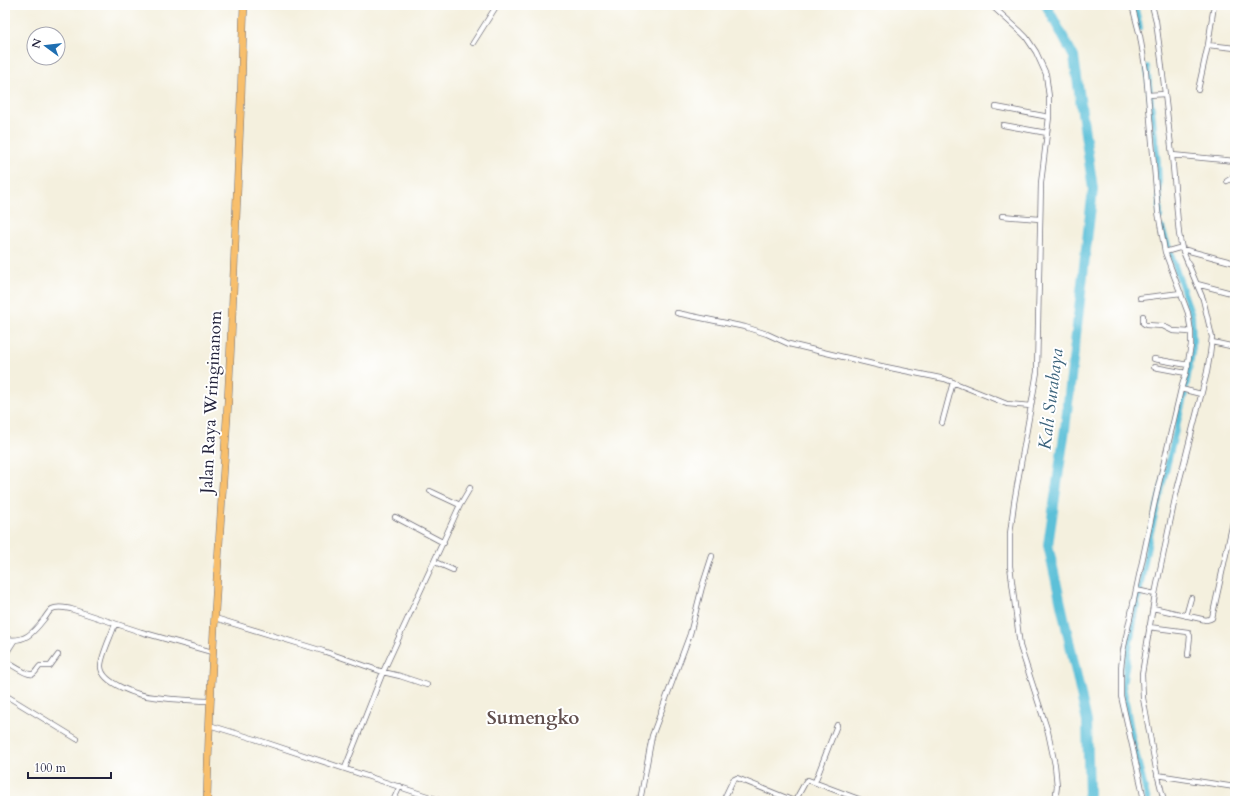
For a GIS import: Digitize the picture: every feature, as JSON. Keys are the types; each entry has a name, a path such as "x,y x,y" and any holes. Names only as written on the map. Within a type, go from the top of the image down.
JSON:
{"main road":[{"name":"Jalan Raya Wringinanom","path":"207,801 212,652 228,400 244,5"}],"street":[{"path":"473,43 498,5"},
{"path":"991,5 1026,37 1036,52 1048,80 1049,117 1042,170 1040,219 1037,367 1014,503 1010,534 1010,566 1020,646 1048,732 1055,765 1057,786 1055,801"},
{"path":"1132,5 1142,46 1149,95 1158,212 1166,252 1188,313 1191,332 1188,366 1156,496 1123,651 1121,668 1120,690 1142,785 1144,801"},
{"path":"1152,5 1160,52 1172,155 1180,249 1197,284 1208,317 1212,342 1206,372 1198,394 1152,594 1152,628 1142,674 1142,693 1157,775 1164,801"},
{"path":"1198,90 1208,45 1214,5"},
{"path":"1230,5 1235,6"},
{"path":"1208,45 1235,48"},
{"path":"1149,95 1164,94"},
{"path":"996,107 1049,117"},
{"path":"1003,125 1047,133"},
{"path":"1172,155 1235,161"},
{"path":"1227,181 1232,178 1235,173"},
{"path":"1002,216 1040,219"},
{"path":"1166,252 1180,249 1235,263"},
{"path":"1197,284 1235,294"},
{"path":"1140,298 1181,293"},
{"path":"677,313 745,327 767,334 789,344 881,366 938,377 1007,404 1031,406"},
{"path":"1143,316 1143,323 1146,325 1164,326 1173,331 1191,332"},
{"path":"1212,342 1235,347"},
{"path":"1154,359 1188,366"},
{"path":"1154,367 1186,373"},
{"path":"942,423 953,382"},
{"path":"1182,389 1198,394"},
{"path":"345,768 383,672 460,506 470,488"},
{"path":"430,491 460,506"},
{"path":"1153,608 1206,620 1212,618 1235,513"},
{"path":"395,517 444,543"},
{"path":"640,801 652,736 690,634 702,587 712,556"},
{"path":"435,562 453,570"},
{"path":"1137,590 1152,594"},
{"path":"1186,616 1191,598"},
{"path":"5,639 14,641 26,637 50,610 59,607 71,609 116,624 212,652"},
{"path":"215,618 427,685"},
{"path":"116,624 101,662 100,669 106,678 124,688 153,697 210,701"},
{"path":"1152,628 1188,632 1190,636 1188,655"},
{"path":"5,655 14,641"},
{"path":"5,661 25,673 31,674 34,673 40,666 50,666 58,656"},
{"path":"5,695 77,740"},
{"path":"209,725 255,738 442,801"},
{"path":"815,782 837,725"},
{"path":"1157,775 1235,787"},
{"path":"723,801 734,778 737,778 794,801 806,781 815,782 864,801"},
{"path":"393,801 400,786"}],"waterway":[{"name":"Kali Surabaya","path":"1046,5 1074,57 1093,189 1065,429 1048,545 1087,722 1089,794 1085,801"},
{"path":"1135,5 1140,28"},
{"path":"1147,67 1158,164 1160,217"},
{"path":"1148,801 1132,736 1123,685 1149,540 1185,393 1193,347 1192,316 1162,228"}],"district":[{"name":"Sumengko","path":"533,718"}]}
